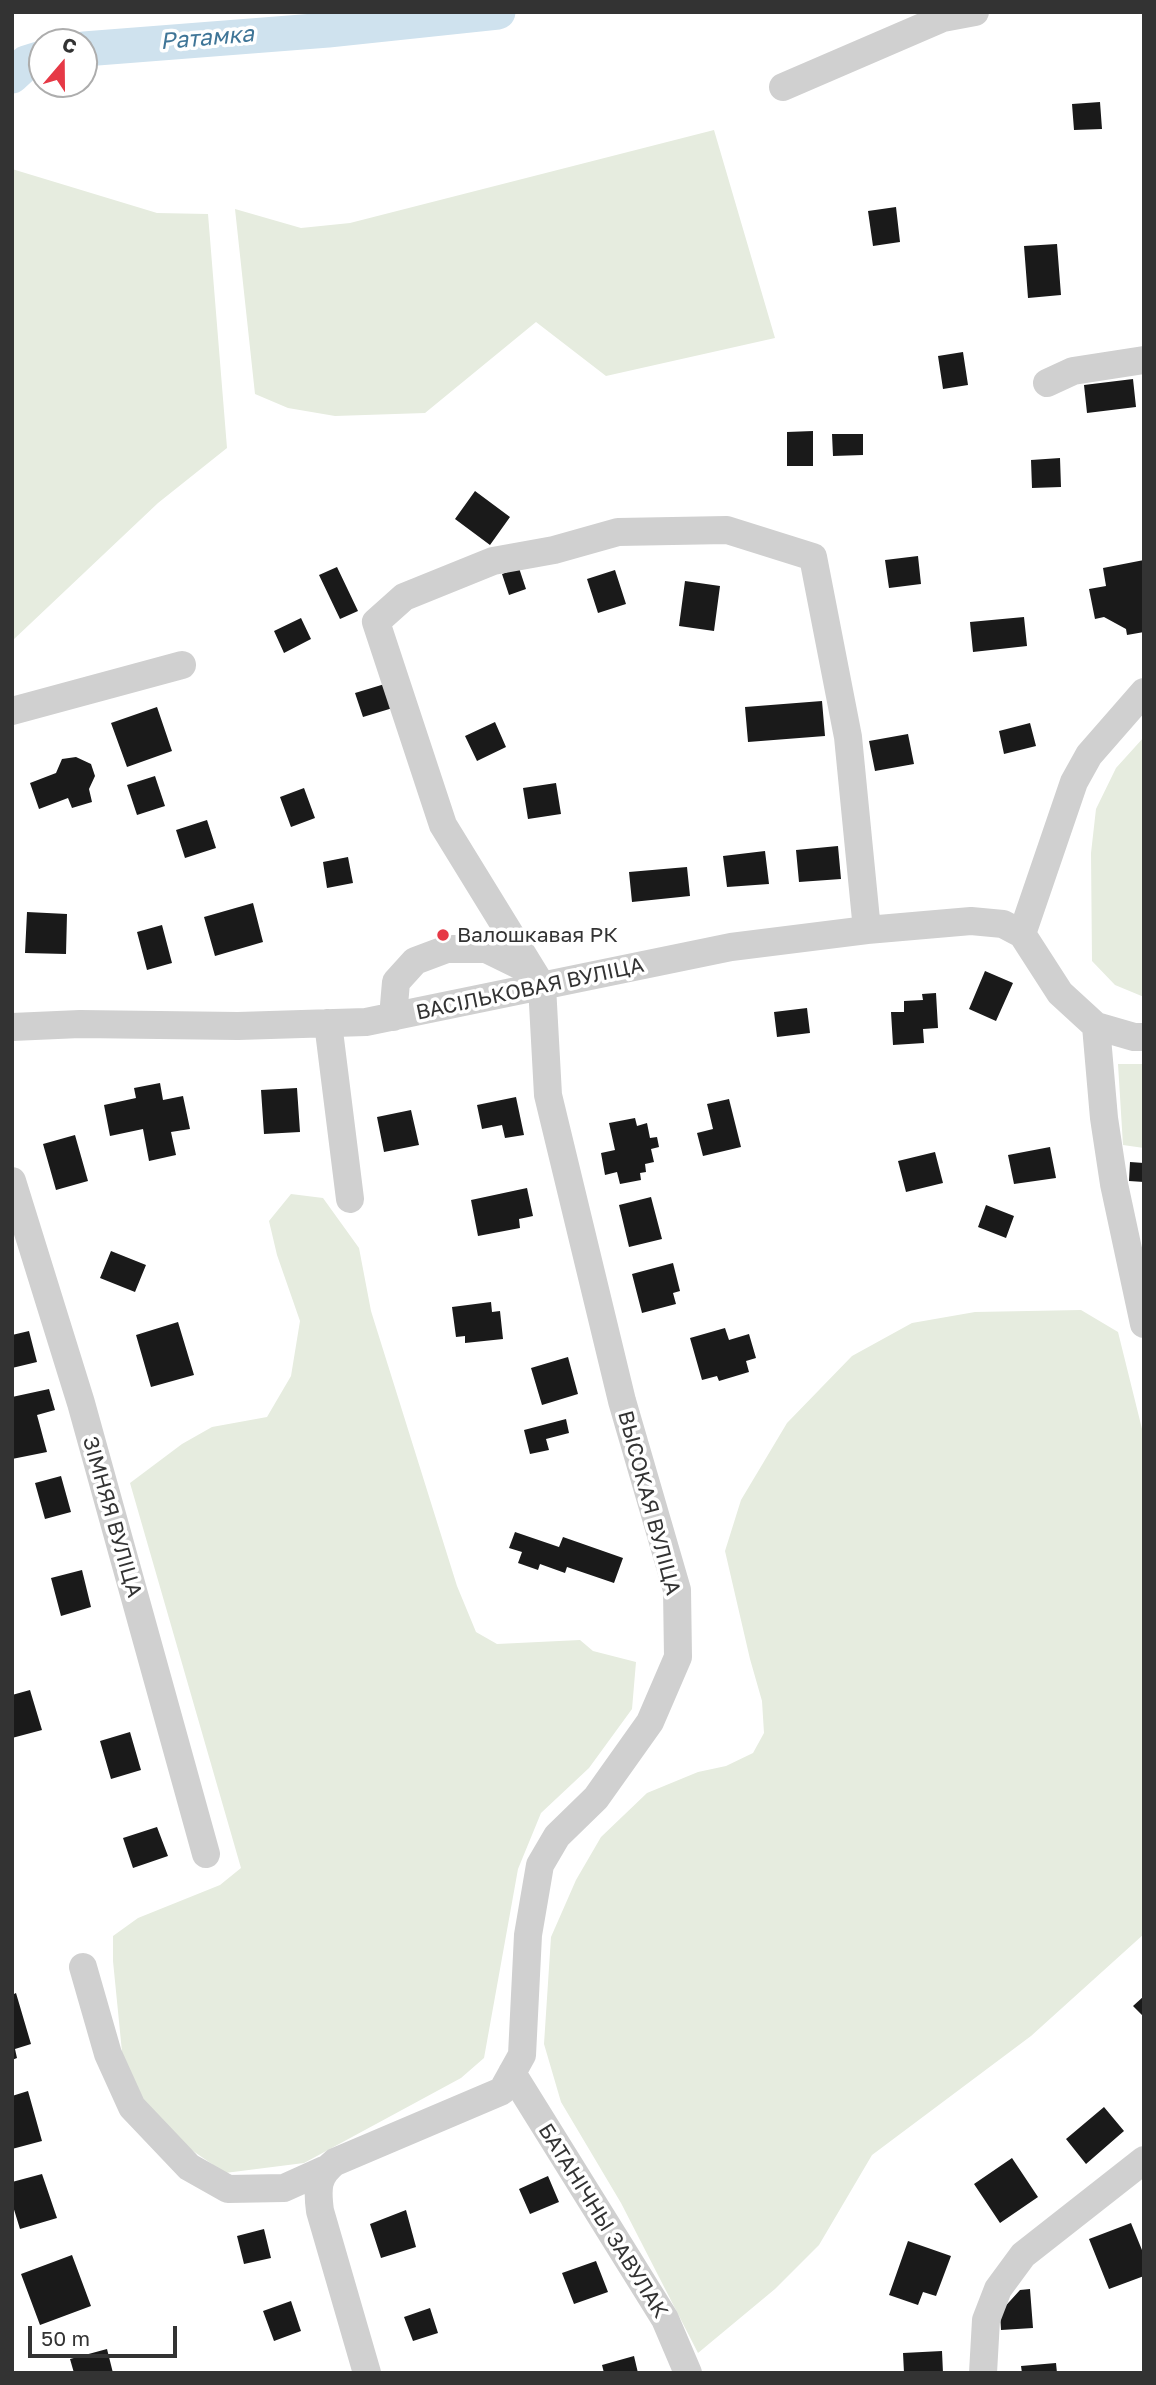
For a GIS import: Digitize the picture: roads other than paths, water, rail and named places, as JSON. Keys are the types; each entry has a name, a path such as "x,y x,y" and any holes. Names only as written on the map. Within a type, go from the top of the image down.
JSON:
{"street":[{"path":"783,87 943,18 975,12"},
{"path":"1047,383 1073,371 1144,360"},
{"path":"538,979 443,825 376,622 404,597 493,561 554,550 618,532 727,530 813,556 848,737 867,930"},
{"path":"12,710 182,665"},
{"path":"1144,692 1089,755 1074,782 1028,943 1060,993 1096,1026 1144,1037"},
{"name":"ВАСІЛЬКОВАЯ ВУЛІЦА","path":"12,1027 80,1024 238,1026 366,1022 538,979 731,947 867,930 971,921 1003,924 1028,943"},
{"path":"393,1017 396,982 415,961 447,949 486,949 538,979"},
{"name":"ВЫСОКАЯ ВУЛІЦА","path":"83,1967 108,2054 132,2107 189,2167 228,2189 284,2188 502,2091 522,2055 528,1935 540,1865 557,1836 596,1798 650,1722 678,1657 677,1590 622,1402 548,1095 538,979"},
{"path":"328,1023 350,1199"},
{"path":"1096,1026 1104,1118 1114,1184 1144,1324"},
{"name":"ЗІМНЯЯ ВУЛІЦА","path":"12,1181 81,1403 206,1854"},
{"name":"БАТАНІЧНЫ ЗАВУЛАК","path":"512,2073 664,2319 688,2373"},
{"path":"983,2373 986,2320 1004,2280 1023,2255 1144,2160"},
{"path":"330,2166 318,2184 320,2211 367,2373"}],"waterway":[{"name":"Ратамка","path":"98,48 328,30 498,12"},
{"name":"Ратамка","path":"12,76 28,62"}],"place":[{"name":"Валошкавая РК","path":"443,935"}]}
